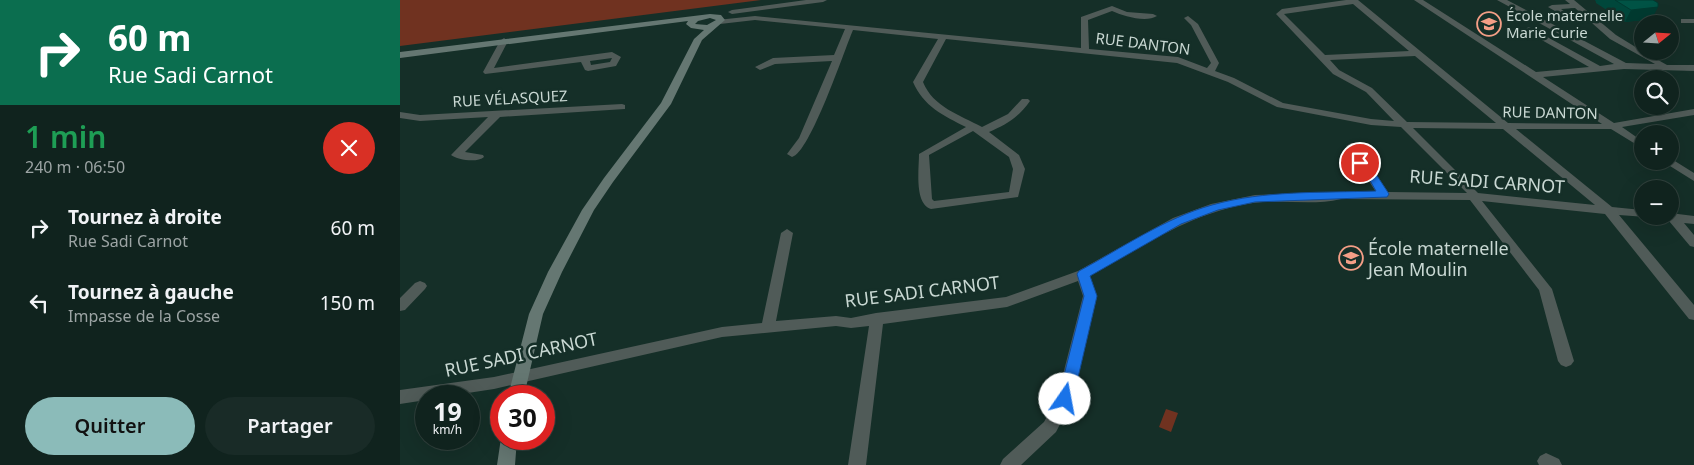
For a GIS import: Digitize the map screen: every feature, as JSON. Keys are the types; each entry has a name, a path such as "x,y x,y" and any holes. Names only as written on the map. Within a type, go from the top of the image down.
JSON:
{"street":[{"path":"400,55 823,0"},
{"path":"1418,0 1634,140"},
{"path":"1501,0 1624,66"},
{"path":"1569,0 1613,37 1667,67"},
{"path":"1566,361 1545,288 1477,204 1474,197 1369,90 1336,72 1280,14 1288,10 1354,1 1609,211 1694,315"},
{"path":"1568,16 1552,7 1578,6"},
{"path":"1084,50 1084,19 1112,8 1126,14 1153,16"},
{"path":"518,385 536,314 555,272 588,210 608,180 666,104 694,30 695,19 706,16 718,17 717,24 694,30 652,23"},
{"name":"RUE DANTON","path":"717,24 755,18 1178,60 1210,71 1280,105 1333,116 1403,124 1613,127 1694,112"},
{"path":"1188,18 1194,24 1215,63 1210,71"},
{"path":"1684,21 1694,21"},
{"path":"1550,26 1529,29 1598,68"},
{"path":"792,154 804,138 850,27"},
{"path":"943,36 918,82 921,92 933,104 977,129 1014,155 1019,169 1014,195 931,205 926,200 924,154 977,129 1004,122 1019,112 1025,101"},
{"path":"504,41 488,72 585,59"},
{"path":"1324,58 1417,54"},
{"path":"760,67 773,61 837,58"},
{"path":"1535,75 1624,66 1694,68"},
{"name":"RUE VÉLASQUEZ","path":"400,115 414,118 622,107"},
{"path":"479,157 456,155 498,114"},
{"path":"1351,146 1360,163 1368,170 1384,194"},
{"path":"1679,168 1694,178"},
{"name":"RUE SADI CARNOT","path":"400,397 520,377 699,336 836,321 850,323 876,318 1007,302 1083,274 1177,221 1215,207 1255,199 1384,194 1474,197 1634,213"},
{"path":"1679,219 1694,220"},
{"path":"1679,225 1694,243"},
{"path":"768,328 787,233"},
{"path":"1009,465 1050,426 1065,399 1090,296 1083,274"},
{"path":"400,306 420,286"},
{"path":"858,465 876,318"},
{"path":"506,465 508,450"}],"shaded area":[{"path":"400,0 761,0 400,46"},
{"path":"1166,409 1178,413 1171,432 1159,427"}],"building":[{"path":"1615,0 1653,0 1658,3 1658,7 1631,10"}],"place":[{"name":"École maternelle Marie Curie","path":"1489,24"},
{"name":"École maternelle Jean Moulin","path":"1351,258"}],"route":[{"path":"1065,399 1076,349 1089,304 1089,288 1083,274 1177,221 1215,207 1255,199 1329,198 1341,195 1384,194 1368,170 1360,163"}]}
